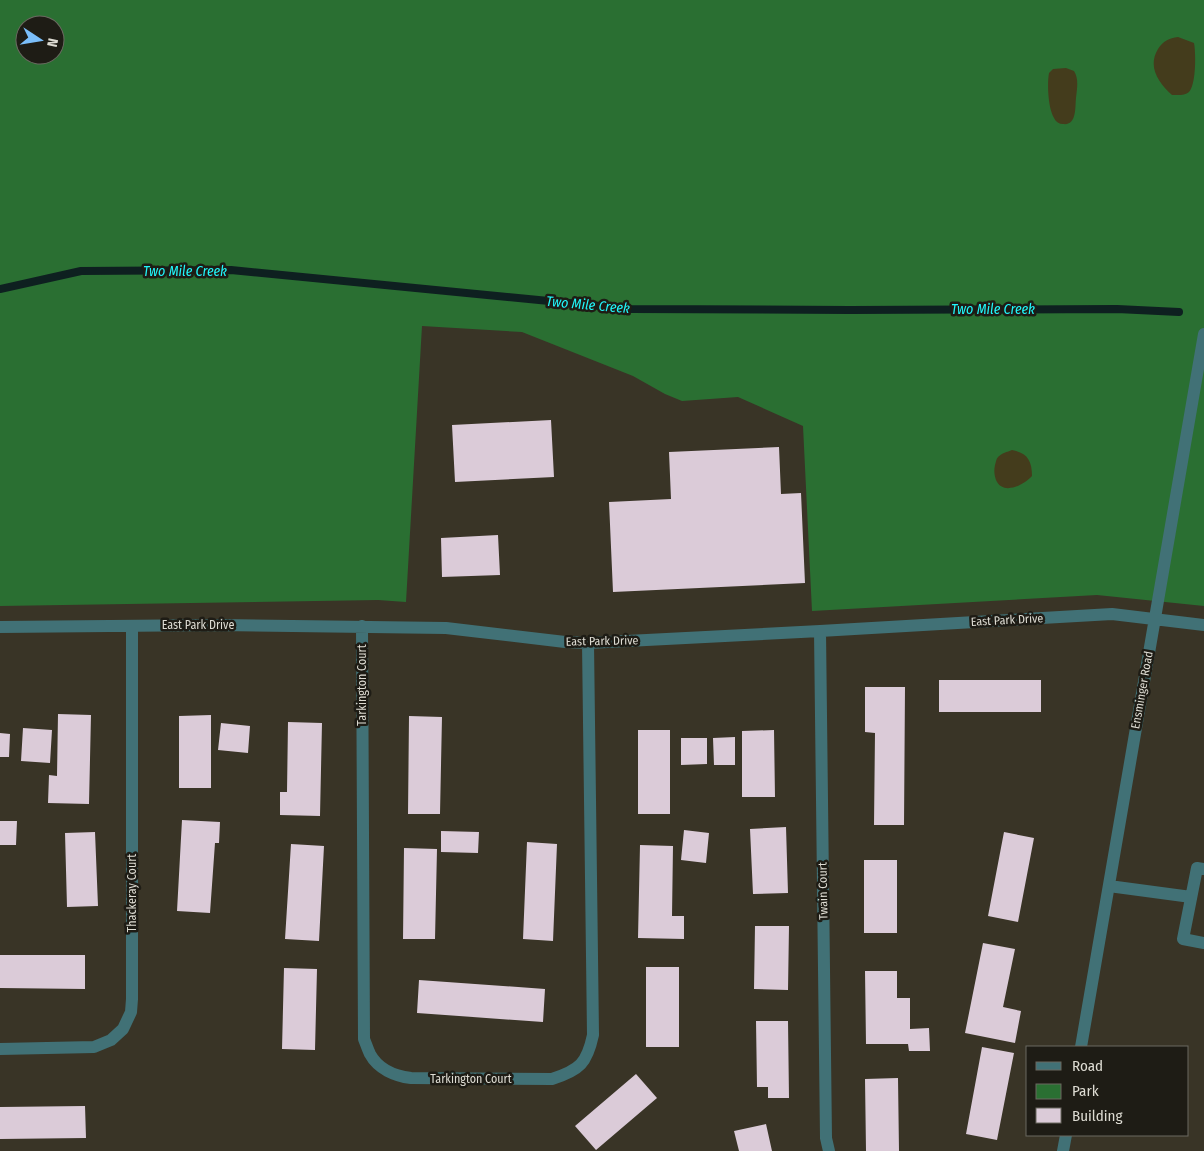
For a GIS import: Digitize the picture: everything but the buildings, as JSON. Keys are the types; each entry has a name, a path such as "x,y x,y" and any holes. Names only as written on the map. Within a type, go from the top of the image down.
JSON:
{"street":[{"name":"Ensminger Road","path":"1081,1046 1204,334"},
{"name":"East Park Drive","path":"0,627 219,625 446,628 588,643 1112,614 1204,625"},
{"name":"Thackeray Court","path":"0,1048 94,1047 111,1040 123,1029 131,1012 132,626"},
{"name":"Tarkington Court","path":"362,626 364,1039 371,1056 382,1068 399,1077 411,1078 552,1079 568,1074 581,1064 589,1052 593,1035 588,643"},
{"name":"Twain Court","path":"820,631 826,1138 829,1151"},
{"path":"1204,869 1197,868 1183,939 1204,943"},
{"path":"1108,886 1191,898"},
{"path":"1064,1151 1066,1136"}],"green space":[{"path":"0,0 1204,0 1204,606 1097,595 812,611 803,426 738,397 682,401 633,376 522,332 422,326 406,602 378,600 0,606"}],"sand":[{"path":"1178,37 1194,43 1194,76 1189,92 1183,95 1172,95 1159,80 1154,68 1154,62 1158,49 1162,44 1169,39"},
{"path":"1066,68 1074,71 1077,77 1077,87 1073,119 1068,124 1062,124 1055,119 1050,108 1048,78 1049,73 1053,69"},
{"path":"1012,450 1028,458 1032,476 1024,483 1008,488 999,485 994,472 997,459"}],"waterway":[{"name":"Two Mile Creek","path":"0,289 81,271 231,270 631,309 1117,309 1179,312"}]}
